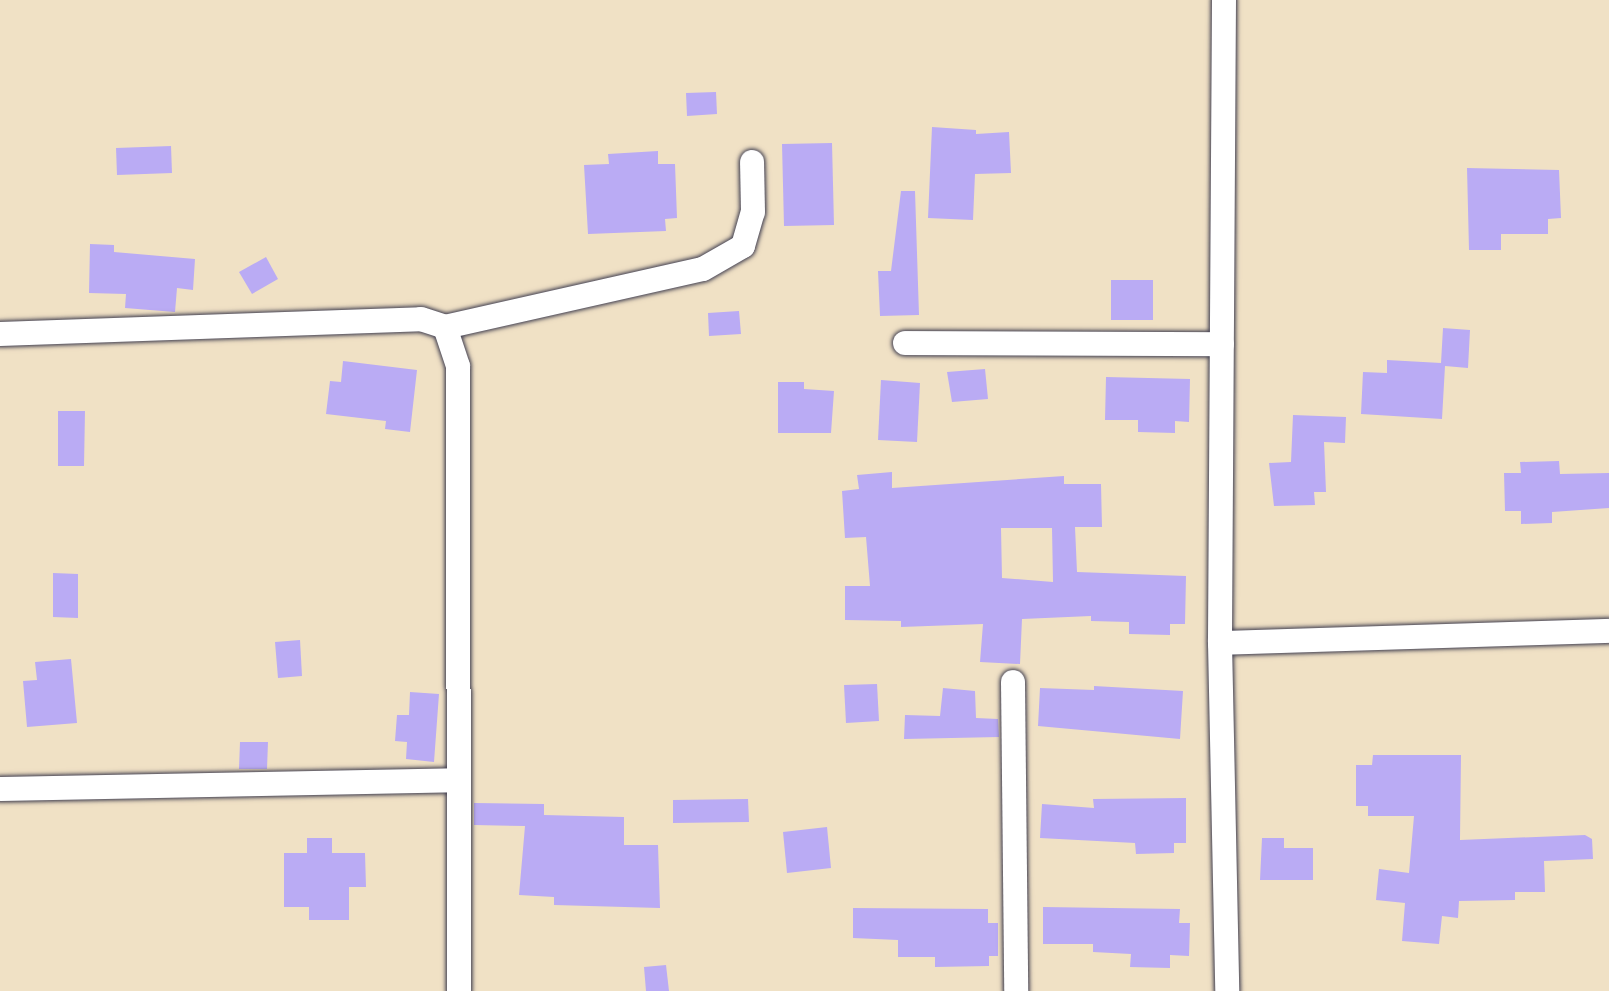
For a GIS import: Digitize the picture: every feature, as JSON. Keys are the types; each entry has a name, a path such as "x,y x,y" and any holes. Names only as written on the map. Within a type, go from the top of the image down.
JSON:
{"street":[{"path":"1224,0 1220,643 1227,991"},
{"path":"0,334 421,319 445,327 703,269 743,246 753,212 752,162"},
{"path":"445,327 458,366 459,991"},
{"path":"905,344 1222,344"},
{"path":"1220,643 1609,631"},
{"path":"1013,682 1016,991"},
{"path":"0,789 458,780"}],"building":[{"path":"716,92 717,114 687,116 686,93"},
{"path":"932,127 976,130 976,134 1009,132 1011,173 975,174 973,220 928,218"},
{"path":"832,143 834,225 784,226 782,144"},
{"path":"171,146 172,173 117,175 116,148"},
{"path":"658,151 658,164 675,164 677,218 665,219 666,231 588,234 584,165 609,164 608,154"},
{"path":"1467,168 1559,170 1561,218 1548,219 1548,234 1501,234 1501,250 1469,250"},
{"path":"901,191 915,191 919,315 880,316 878,271 891,271"},
{"path":"90,244 114,245 114,252 195,259 193,290 177,288 175,312 125,308 126,294 89,293"},
{"path":"266,257 278,279 252,294 239,272"},
{"path":"1111,280 1153,280 1153,320 1111,320"},
{"path":"739,311 741,334 709,336 708,313"},
{"path":"1443,328 1470,330 1468,368 1445,366 1442,419 1361,414 1363,372 1387,373 1387,360 1441,363"},
{"path":"343,361 417,370 410,432 385,429 386,421 326,414 330,381 341,382"},
{"path":"985,369 988,399 952,402 947,372"},
{"path":"1106,377 1190,379 1189,422 1175,421 1175,433 1138,432 1138,420 1105,420"},
{"path":"881,380 920,383 917,442 878,440"},
{"path":"778,382 804,382 804,389 834,391 831,433 778,433"},
{"path":"58,411 85,411 84,466 58,466"},
{"path":"1293,415 1346,417 1345,443 1324,442 1326,492 1314,492 1315,505 1274,506 1269,463 1291,462"},
{"path":"1559,461 1560,474 1609,473 1609,508 1552,512 1552,523 1521,524 1521,511 1505,511 1504,473 1521,473 1520,462"},
{"path":"892,472 892,488 1064,476 1064,484 1101,484 1102,527 1075,527 1077,572 1186,576 1185,624 1170,624 1170,635 1129,634 1129,622 1091,621 1091,616 1022,619 1020,664 980,662 983,624 901,627 901,621 845,620 845,586 870,586 866,537 845,538 842,491 859,489 857,475","holes":["1001,528 1052,528 1053,582 1002,578"]},
{"path":"53,573 78,574 78,618 53,617"},
{"path":"300,640 302,676 278,678 275,642"},
{"path":"71,659 77,723 27,727 23,681 37,680 35,662"},
{"path":"877,684 879,721 846,723 844,685"},
{"path":"1094,686 1183,691 1180,739 1038,726 1040,688 1094,690"},
{"path":"943,688 975,691 976,718 998,719 999,737 904,739 905,715 940,716"},
{"path":"410,692 439,694 434,762 406,759 407,742 395,741 397,715 409,715"},
{"path":"240,742 268,742 267,769 239,769"},
{"path":"1373,755 1461,755 1460,840 1585,835 1592,839 1593,859 1544,861 1545,892 1515,892 1515,900 1459,901 1458,918 1442,916 1439,944 1402,941 1405,903 1376,900 1379,869 1409,873 1414,816 1368,816 1368,806 1356,806 1356,765 1372,765"},
{"path":"1186,798 1186,843 1174,843 1174,853 1136,854 1135,843 1040,838 1042,804 1094,808 1093,799"},
{"path":"748,799 749,822 673,823 673,800"},
{"path":"474,803 544,804 544,815 624,817 624,845 658,845 660,908 554,905 554,897 519,895 525,826 474,825"},
{"path":"827,827 831,868 787,873 783,832"},
{"path":"307,838 332,838 332,853 365,853 366,887 349,887 349,920 309,920 309,907 284,907 284,853 307,853"},
{"path":"1262,838 1284,838 1284,848 1313,848 1313,880 1260,880"},
{"path":"1043,907 1180,909 1179,923 1190,923 1189,956 1170,955 1170,968 1130,967 1131,954 1093,952 1093,944 1043,944"},
{"path":"853,908 988,909 988,923 998,923 998,956 989,956 989,966 935,967 935,957 898,957 898,940 853,938"},
{"path":"666,965 669,991 646,991 644,967"}]}
